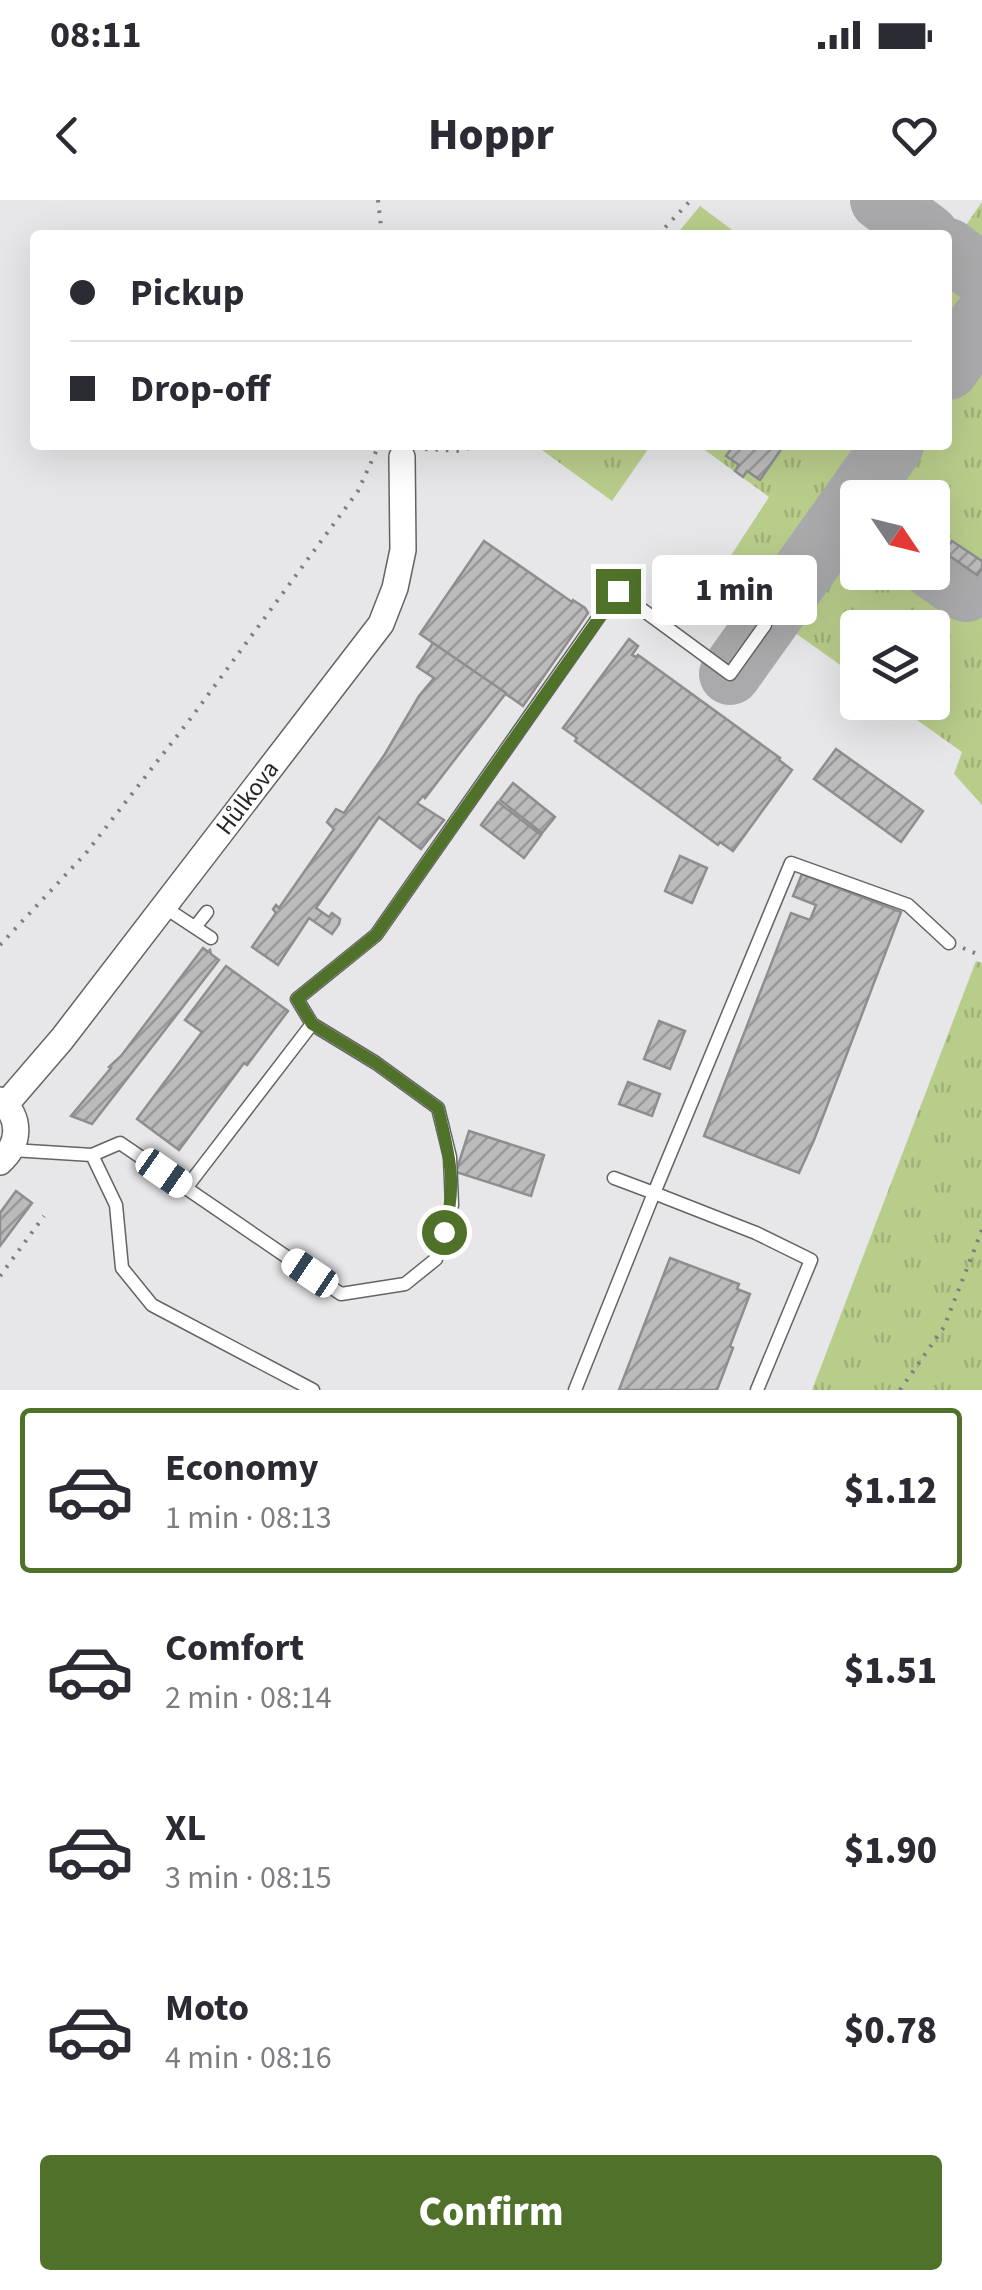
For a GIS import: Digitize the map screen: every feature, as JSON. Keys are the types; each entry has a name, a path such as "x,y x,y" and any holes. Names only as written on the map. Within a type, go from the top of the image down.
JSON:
{"street":[{"name":"Hůlkova","path":"6,1156 16,1139 17,1126 3,1102 62,1038 382,624 403,550 390,451"}],"lane":[{"path":"6,1156 92,1155 120,1143 341,1294 405,1284 436,1259 452,1205 450,1157 438,1108 376,1063 312,1024 297,999 376,935 618,591 730,674 765,626"},
{"path":"575,1390 791,863 908,905 949,943"},
{"path":"164,906 211,938"},
{"path":"195,927 207,912"},
{"path":"186,1188 312,1024"},
{"path":"92,1155 116,1204 122,1268 152,1305 313,1390"},
{"path":"614,1178 812,1260 757,1390"}],"path":[{"path":"378,200 381,230"},
{"path":"663,230 691,200"},
{"path":"0,945 86,853 390,451"},
{"path":"0,1276 44,1216"},
{"path":"900,1390 944,1327 982,1230"}],"green space":[{"path":"982,202 982,561 953,541 950,545 950,480 840,480 840,590 950,590 950,554 982,568 982,805 954,774 962,752 917,720 950,720 950,610 840,610 840,665 717,577 769,497 705,450 952,450 952,245"},
{"path":"700,206 732,230 680,230"},
{"path":"542,450 648,450 612,501"},
{"path":"976,961 982,963 982,1390 812,1390"}],"building":[{"path":"730,450 781,450 760,480 747,471 743,477 735,471 739,465 726,456"},
{"path":"484,541 588,613 523,706 420,634"},
{"path":"952,541 982,561 977,575 950,556"},
{"path":"629,639 638,646 632,655 638,655 792,770 733,851 720,842 718,845 575,741 577,738 563,728"},
{"path":"433,643 506,693 425,798 417,803 444,820 421,849 379,817 316,908 329,917 332,913 340,919 339,924 332,934 309,918 278,965 252,947 276,913 273,909 276,905 279,908 334,829 327,822 336,809 344,813 434,678 417,667"},
{"path":"836,749 923,811 901,842 814,779"},
{"path":"513,783 555,817 542,833 500,800"},
{"path":"498,802 541,835 524,858 481,825"},
{"path":"680,856 707,868 692,903 665,891"},
{"path":"802,874 901,912 799,1173 704,1136 791,913 810,920 816,905 793,896"},
{"path":"203,948 219,960 92,1124 71,1116 121,1056"},
{"path":"226,966 288,1011 179,1150 137,1119 202,1032 185,1020"},
{"path":"659,1021 685,1031 670,1069 644,1059"},
{"path":"628,1082 660,1094 652,1116 619,1104"},
{"path":"469,1131 544,1155 531,1196 456,1172"},
{"path":"16,1191 32,1203 0,1246 0,1213"},
{"path":"670,1258 739,1284 737,1289 750,1294 717,1390 619,1390"}],"taxiway":[{"path":"881,200 921,230"},
{"path":"952,252 982,275"},
{"path":"952,363 982,320"},
{"path":"868,480 889,450"},
{"path":"730,674 840,520"},
{"path":"950,580 966,591"}],"route":[{"path":"444,1232 452,1205 450,1157 438,1108 376,1063 312,1024 297,999 376,935 618,591"}]}
